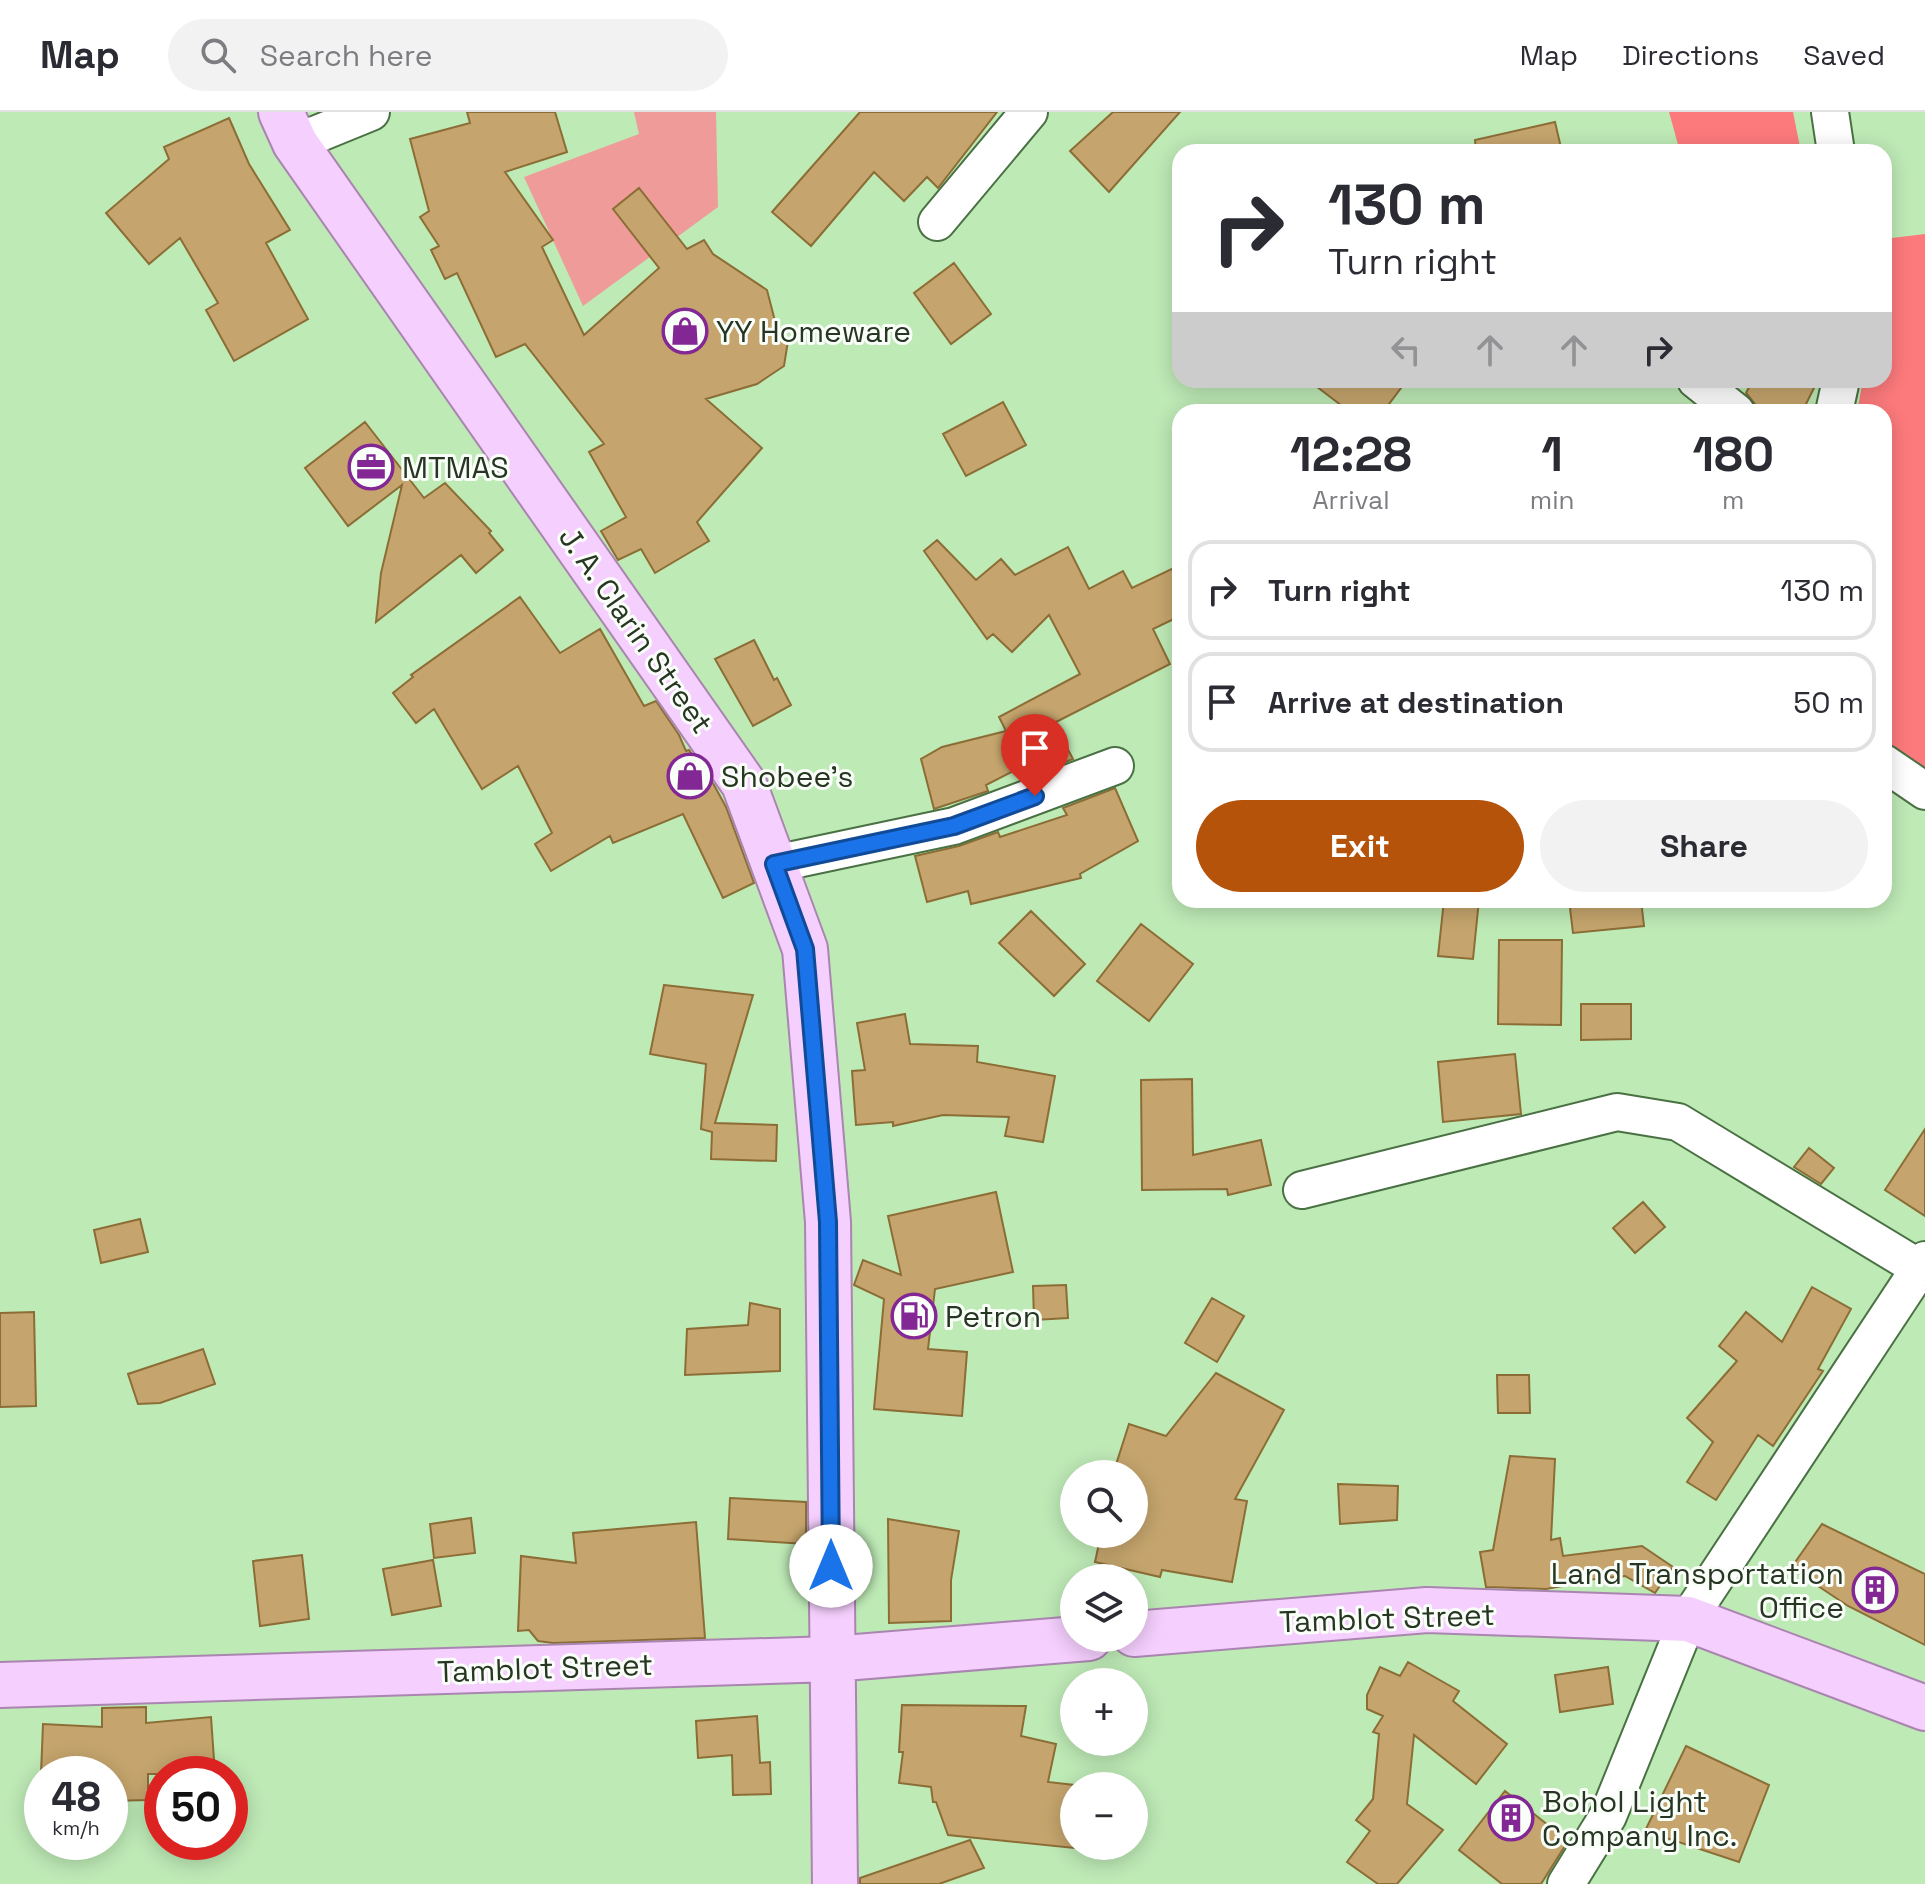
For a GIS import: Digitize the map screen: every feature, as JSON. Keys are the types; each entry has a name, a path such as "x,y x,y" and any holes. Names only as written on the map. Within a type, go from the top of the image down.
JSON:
{"main road":[{"name":"J. A. Clarin Street","path":"288,128 744,784 805,949 828,1222 835,1884"},
{"name":"Tamblot Street","path":"1148,1633 1427,1610 1688,1619 1925,1708"},
{"name":"Tamblot Street","path":"0,1685 832,1659 1060,1640"}],"street":[{"path":"288,128 371,112"},
{"path":"937,222 1029,112"},
{"path":"1830,112 1835,144"},
{"path":"1706,388 1726,404"},
{"path":"774,864 954,826 1115,766"},
{"path":"1892,768 1925,791"},
{"path":"1302,1190 1617,1112 1678,1122 1922,1264 1688,1619 1608,1816 1566,1884"}],"shaded area":[{"path":"634,112 716,112 718,207 583,306 524,177 639,134"},
{"path":"1669,112 1793,112 1799,144 1678,144"},
{"path":"1925,234 1925,769 1892,746 1892,404 1858,404 1862,388 1892,388 1892,238"}],"building":[{"path":"467,112 555,112 567,152 505,172 553,240 542,247 584,335 659,268 613,209 639,188 687,249 704,240 713,254 767,290 775,321 788,341 784,366 757,384 706,399 762,448 697,522 709,541 655,573 641,549 618,560 601,531 626,517 589,452 604,444 525,344 496,357 457,273 445,279 431,250 439,246 420,217 429,211 410,139 470,123"},
{"path":"860,112 997,112 938,188 927,177 904,201 874,172 811,246 772,212"},
{"path":"1113,112 1180,112 1109,192 1070,151"},
{"path":"229,118 249,164 290,230 266,243 308,319 234,361 206,310 218,303 180,238 149,264 106,213 169,159 164,147"},
{"path":"1555,122 1560,144 1475,144 1475,140"},
{"path":"954,263 991,314 951,344 914,293"},
{"path":"1318,388 1401,388 1389,404 1340,404"},
{"path":"1749,388 1814,388 1806,404 1755,404 1746,393"},
{"path":"1003,402 1026,445 966,476 943,434"},
{"path":"365,422 424,498 445,483 491,531 489,533 503,550 476,573 461,555 376,622 381,573 402,485 348,526 305,468"},
{"path":"937,540 976,580 1001,559 1015,575 1068,547 1089,589 1123,571 1132,588 1172,569 1172,620 1153,629 1170,664 1054,723 1073,759 1044,770 1039,758 986,785 988,791 934,809 921,759 942,747 1006,731 999,717 1080,674 1049,615 1012,652 993,634 987,639 924,551"},
{"path":"520,597 560,653 600,629 644,706 656,701 686,751 689,750 714,785 726,807 754,883 723,898 683,814 613,843 610,836 551,871 535,844 552,833 518,766 482,789 434,709 416,723 393,693 413,677 411,675"},
{"path":"754,640 774,680 777,678 791,705 753,726 715,659"},
{"path":"1115,788 1138,841 1080,874 1081,878 971,904 968,891 927,902 915,856 959,846 998,832 1000,837 1067,815 1063,808"},
{"path":"1443,908 1478,908 1473,959 1438,956"},
{"path":"1570,908 1642,908 1644,926 1573,933"},
{"path":"1031,911 1085,964 1054,996 999,943"},
{"path":"1141,924 1193,964 1149,1021 1097,981"},
{"path":"1499,940 1562,940 1561,1025 1498,1024"},
{"path":"664,985 753,995 715,1123 777,1125 776,1161 711,1159 712,1132 701,1129 706,1064 650,1054"},
{"path":"1581,1004 1631,1004 1631,1039 1581,1040"},
{"path":"905,1014 910,1044 978,1046 977,1062 1055,1076 1043,1142 1005,1136 1009,1117 943,1115 893,1126 893,1122 856,1125 852,1071 865,1070 857,1023"},
{"path":"1515,1054 1521,1114 1443,1122 1438,1062"},
{"path":"1192,1079 1193,1155 1261,1140 1271,1185 1228,1195 1227,1189 1142,1190 1141,1080"},
{"path":"1925,1129 1925,1216 1885,1190"},
{"path":"1809,1148 1834,1168 1821,1184 1794,1167"},
{"path":"996,1192 1013,1272 935,1289 928,1349 967,1352 962,1416 874,1409 884,1299 854,1285 863,1260 901,1275 888,1216"},
{"path":"1643,1202 1665,1227 1635,1253 1613,1228"},
{"path":"140,1219 148,1252 101,1263 94,1230"},
{"path":"1066,1285 1068,1318 1034,1320 1033,1286"},
{"path":"1812,1287 1851,1309 1818,1369 1823,1371 1773,1446 1758,1435 1716,1500 1687,1482 1713,1442 1687,1418 1737,1361 1719,1346 1746,1312 1782,1342"},
{"path":"1212,1298 1244,1316 1217,1362 1185,1343"},
{"path":"750,1303 780,1309 780,1371 685,1375 687,1329 748,1325"},
{"path":"34,1312 36,1406 0,1407 0,1313"},
{"path":"203,1349 215,1384 160,1403 138,1404 128,1374"},
{"path":"1216,1373 1284,1410 1235,1499 1247,1501 1232,1582 1162,1570 1160,1577 1148,1574 1148,1564 1095,1562 1098,1548 1148,1548 1148,1460 1117,1460 1129,1424 1166,1436"},
{"path":"1497,1375 1529,1375 1530,1413 1498,1413"},
{"path":"1510,1456 1555,1459 1551,1540 1560,1538 1563,1556 1642,1546 1673,1567 1655,1593 1625,1576 1567,1582 1568,1585 1546,1589 1486,1587 1480,1552 1493,1550"},
{"path":"1338,1484 1398,1486 1397,1520 1340,1524"},
{"path":"730,1498 806,1502 806,1544 728,1539"},
{"path":"471,1518 475,1553 434,1558 430,1524"},
{"path":"888,1519 959,1531 951,1580 951,1621 889,1623"},
{"path":"696,1522 705,1638 553,1643 538,1641 529,1630 518,1631 521,1556 576,1563 573,1533"},
{"name":"Land Transportation Office","path":"1822,1524 1925,1574 1925,1645 1848,1606 1791,1568"},
{"path":"302,1555 309,1619 260,1626 253,1561"},
{"path":"433,1560 441,1606 392,1615 383,1569"},
{"path":"1408,1662 1459,1691 1453,1701 1507,1744 1476,1784 1414,1735 1407,1804 1443,1830 1397,1884 1378,1884 1347,1862 1370,1831 1356,1820 1373,1799 1379,1734 1373,1732 1383,1716 1367,1709 1367,1695 1380,1667 1400,1676"},
{"path":"1608,1667 1613,1704 1560,1712 1555,1675"},
{"path":"902,1705 1026,1706 1021,1736 1056,1744 1048,1782 1060,1783 1060,1847 948,1835 936,1802 933,1802 931,1787 899,1783 903,1752 899,1752"},
{"path":"146,1707 146,1723 211,1717 214,1756 144,1756 144,1800 128,1801 128,1756 42,1756 43,1724 102,1727 102,1708"},
{"path":"757,1716 760,1763 770,1762 771,1794 733,1795 732,1755 698,1758 696,1721"},
{"path":"1686,1746 1769,1785 1739,1862 1645,1831"},
{"name":"Bohol Light Company Inc.","path":"1505,1791 1568,1841 1541,1884 1502,1884 1459,1850"},
{"path":"970,1840 984,1868 939,1884 860,1884 860,1878"}],"place":[{"name":"YY Homeware","path":"685,331"},
{"name":"MTMAS","path":"371,467"},
{"name":"Shobee's","path":"690,776"},
{"name":"Petron","path":"914,1316"},
{"name":"Land Transportation Office","path":"1875,1590"},
{"name":"Bohol Light Company Inc.","path":"1511,1818"}],"route":[{"path":"831,1566 828,1222 805,949 774,864 954,826 1035,796"}]}
